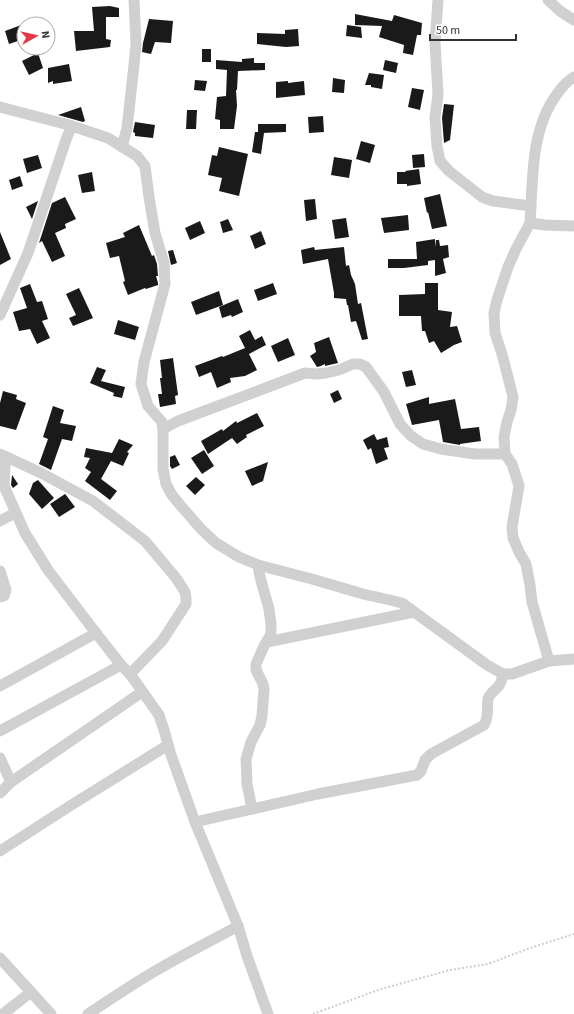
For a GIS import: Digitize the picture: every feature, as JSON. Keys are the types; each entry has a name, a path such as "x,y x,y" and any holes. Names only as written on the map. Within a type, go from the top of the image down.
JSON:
{"street":[{"path":"122,147 127,128 136,44 134,0"},
{"path":"438,0 435,43 438,94 435,118 437,146 440,160 449,171 482,197 493,201 531,206"},
{"path":"548,0 560,11 574,20"},
{"path":"549,661 532,602 526,564 513,538 512,527 519,486 512,464 505,454 504,437 513,397 495,333 494,313 508,268 530,223 533,161 542,122 551,101 562,87 574,77"},
{"path":"0,107 72,126 108,138 136,156 145,166 155,233 164,263 165,284 144,362 141,384 148,406 162,422 163,468 166,484 172,495 200,529 216,543 239,557 258,565 402,604 487,665 503,674 512,674 549,661 574,659"},
{"path":"0,315 28,252 72,126"},
{"path":"530,223 574,226"},
{"path":"163,430 178,421 300,374 326,373 339,370 353,364 360,364 366,367 384,392 400,424 411,436 423,444 441,449 475,454 505,454"},
{"path":"0,454 93,501 145,541 176,578 182,588 186,598 186,604 162,640 130,674"},
{"path":"2,466 4,486 25,533 48,570 121,665 130,674 159,715 194,822 238,926 268,1014"},
{"path":"0,521 16,513"},
{"path":"252,809 247,784 246,760 251,742 260,725 262,716 264,689 256,669 258,659 271,634 269,609 258,565"},
{"path":"0,571 6,590 4,596 0,597"},
{"path":"266,642 414,612"},
{"path":"0,686 96,633"},
{"path":"0,731 121,665"},
{"path":"194,822 318,794 417,775 421,771 425,760 431,754 484,725 487,720 488,700 490,694 500,684 503,674"},
{"path":"0,793 11,782 142,692"},
{"path":"0,851 168,745"},
{"path":"0,758 11,782"},
{"path":"88,1014 158,969 238,926"},
{"path":"0,958 51,1014"},
{"path":"3,1014 31,992"}],"path":[{"path":"313,1014 381,989 450,970 488,964 530,948 574,934"}],"building":[{"path":"110,6 119,8 119,17 106,17 106,39 111,40 110,47 76,51 74,31 94,31 92,7"},
{"path":"355,14 392,21 394,15 422,23 421,35 417,35 413,55 403,53 404,45 379,37 382,26 355,25"},
{"path":"149,19 173,21 171,43 155,42 151,54 142,52"},
{"path":"347,25 361,27 362,38 346,36"},
{"path":"16,27 16,42 9,44 5,31"},
{"path":"298,29 299,46 286,47 257,44 257,33 285,34 285,30"},
{"path":"202,49 211,49 211,62 202,62"},
{"path":"32,56 39,56 43,68 29,75 22,61"},
{"path":"254,58 254,63 265,63 265,70 238,71 236,90 237,106 234,129 220,129 220,120 215,119 217,97 226,96 227,70 216,69 216,60 242,62 242,59"},
{"path":"385,60 398,63 396,73 383,70"},
{"path":"69,64 72,81 53,84 53,81 48,83 48,68"},
{"path":"369,73 384,75 382,89 371,87 371,85 365,85"},
{"path":"333,78 345,80 344,93 332,92"},
{"path":"195,80 207,81 205,91 194,90"},
{"path":"288,81 288,83 304,81 305,95 276,98 276,82"},
{"path":"412,88 424,90 420,110 408,107"},
{"path":"444,104 454,105 450,140 444,143 442,118"},
{"path":"81,107 85,121 83,122 58,115"},
{"path":"187,110 197,110 196,129 186,129"},
{"path":"323,116 324,132 309,133 308,117"},
{"path":"135,122 155,125 153,138 135,136 135,133 133,132"},
{"path":"258,124 286,124 286,132 262,133 264,133 261,154 252,152 255,132 258,132"},
{"path":"361,141 375,145 370,163 356,159"},
{"path":"219,147 248,154 239,196 219,191 222,178 208,175 212,155 217,156"},
{"path":"424,154 425,167 413,168 412,155"},
{"path":"38,155 42,168 27,173 23,159"},
{"path":"334,157 352,160 349,178 331,175"},
{"path":"419,169 421,184 407,186 407,184 397,184 397,172 406,172 405,171"},
{"path":"92,172 95,191 82,193 78,175"},
{"path":"20,176 23,186 12,190 9,180"},
{"path":"440,194 447,226 432,229 424,198"},
{"path":"65,197 76,219 65,224 66,228 55,233 65,256 52,262 42,241 39,243 52,203"},
{"path":"315,199 317,219 306,221 304,200"},
{"path":"38,201 32,219 26,207"},
{"path":"408,215 409,230 384,233 381,218"},
{"path":"346,218 349,237 335,239 332,220"},
{"path":"228,219 233,230 223,233 220,222"},
{"path":"200,221 205,233 190,240 185,228"},
{"path":"139,225 157,264 158,276 156,276 158,285 145,288 128,295 123,282 125,281 119,256 110,258 106,243 125,237 123,233"},
{"path":"261,231 266,244 255,249 250,236"},
{"path":"0,232 11,259 0,265"},
{"path":"435,239 435,247 436,240 439,240 440,246 448,245 449,257 443,259 446,273 435,276 435,260 428,261 428,265 388,268 388,259 417,259 416,242"},
{"path":"314,247 315,250 344,247 346,266 349,265 355,284 358,304 361,303 368,339 362,340 356,321 351,322 346,299 334,298 328,259 303,264 301,250"},
{"path":"173,250 177,263 171,265 168,251"},
{"path":"273,283 277,294 258,301 254,290"},
{"path":"425,283 438,283 438,310 452,312 450,327 457,326 462,342 441,353 434,341 429,343 425,331 422,331 421,316 399,316 399,295 425,294"},
{"path":"30,284 37,302 42,301 48,319 42,321 50,338 37,344 30,329 19,331 13,312 27,308 20,288"},
{"path":"79,288 93,318 73,326 69,318 76,315 66,294"},
{"path":"219,291 223,305 196,315 191,302"},
{"path":"238,299 243,312 232,317 231,315 222,318 219,307"},
{"path":"118,320 139,327 135,340 114,334"},
{"path":"250,330 255,340 262,336 266,345 249,354 257,370 245,376 230,378 231,382 217,388 211,372 199,377 195,366 245,348 239,336"},
{"path":"329,337 338,363 325,366 325,364 317,367 310,356 316,352 314,343"},
{"path":"288,338 295,355 278,362 271,346"},
{"path":"173,358 178,395 175,396 176,404 160,407 158,394 162,394 160,378 162,378 160,360"},
{"path":"97,367 106,370 101,381 125,387 122,398 113,396 114,393 90,383"},
{"path":"412,370 416,385 406,387 402,372"},
{"path":"338,390 342,399 334,403 330,394"},
{"path":"3,391 17,395 16,399 26,403 16,430 0,426 0,403"},
{"path":"429,397 429,404 455,399 461,429 479,427 481,441 460,445 443,442 439,420 412,425 406,404"},
{"path":"53,406 64,410 60,423 76,426 72,441 62,439 51,470 39,464 48,439 43,437"},
{"path":"257,413 264,426 246,435 247,437 237,444 232,438 208,454 201,441 222,429 223,431 236,421 237,423"},
{"path":"374,434 377,440 387,437 389,447 384,448 388,459 376,464 371,448 368,450 363,440"},
{"path":"119,439 133,445 127,452 129,453 123,466 111,461 101,479 117,491 110,500 85,481 91,472 85,468 90,458 84,457 86,448 112,453"},
{"path":"204,450 214,466 202,474 191,458"},
{"path":"175,455 180,465 172,469 170,466 170,457"},
{"path":"268,462 263,481 252,486 245,471"},
{"path":"12,475 18,484 13,488 11,485"},
{"path":"196,477 205,485 195,495 186,486"},
{"path":"38,480 54,498 42,509 29,494 33,483"},
{"path":"65,494 75,507 59,517 50,504"}]}
